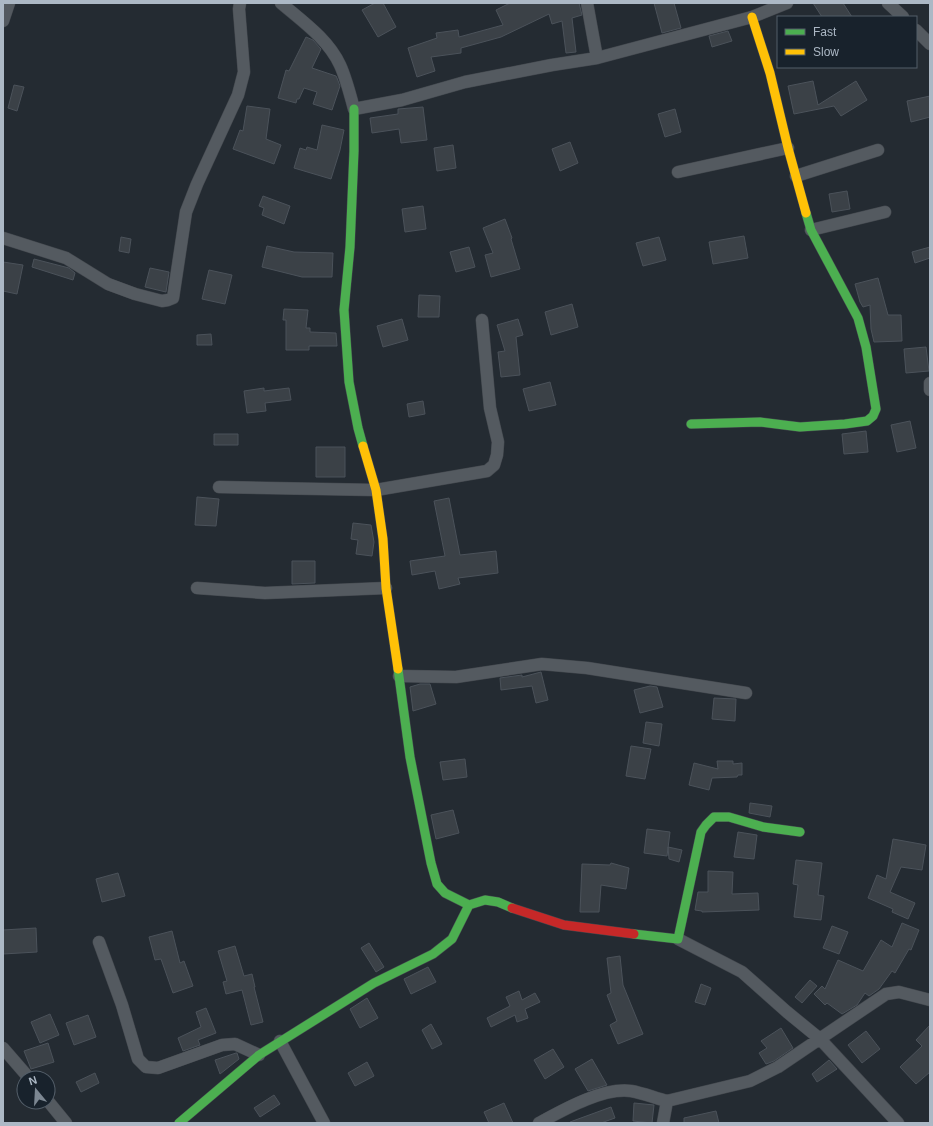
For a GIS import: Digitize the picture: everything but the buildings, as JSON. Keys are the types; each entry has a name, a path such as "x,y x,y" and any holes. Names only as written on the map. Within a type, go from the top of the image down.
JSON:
{"street":[{"path":"3,21 9,3"},
{"path":"3,238 66,258 108,284 135,294 162,301 173,298 186,212 197,184 238,95 244,72 239,9 240,3"},
{"path":"281,3 328,45 340,65 354,109 354,151 350,247 344,310 349,382 358,428 376,490 383,539 386,588 410,756 431,863 437,884 445,893 469,905 485,900 498,902 517,910 564,925 678,939 742,972 786,1012 820,1038 898,1123"},
{"path":"587,3 597,58"},
{"path":"354,109 402,100 465,82 597,58 752,17 787,3"},
{"path":"888,3 902,16"},
{"path":"691,424 760,422 800,427 867,421 874,416 876,409 866,347 858,318 811,230 788,148 770,73 752,17"},
{"path":"917,31 930,44"},
{"path":"678,172 788,148"},
{"path":"796,176 878,150"},
{"path":"811,230 885,212"},
{"path":"219,487 376,490 487,471 494,465 497,455 498,442 490,408 482,320"},
{"path":"930,383 930,390"},
{"path":"197,588 265,593 386,588"},
{"path":"399,676 456,677 542,664 587,668 746,693"},
{"path":"678,939 702,832 706,825 714,817 730,817 763,827 800,832"},
{"path":"179,1123 259,1054 374,983 433,954 452,939 469,905"},
{"path":"99,942 122,1005 138,1059 146,1067 158,1068 222,1045 235,1044 259,1054"},
{"path":"539,1123 566,1109 614,1091 630,1091 667,1101 750,1081 778,1067 886,994 899,992 930,1000"},
{"path":"280,1041 324,1123"},
{"path":"3,1048 22,1070"},
{"path":"663,1123 667,1101"},
{"path":"55,1110 66,1123"}],"traffic: fast":[{"path":"354,109 354,151 350,247 344,310 349,382 363,446"},
{"path":"691,424 760,422 800,427 867,421 873,416 876,409 866,347 858,318 811,230 806,213"},
{"path":"398,669 410,757 431,863 437,884 445,893 469,905"},
{"path":"634,934 678,939 701,832 714,817 729,817 763,827 800,832"},
{"path":"179,1123 259,1055 374,983 433,954 452,939 469,905 485,900 498,902 512,908"}],"traffic: slow":[{"path":"752,17 770,73 788,148 806,213"},
{"path":"363,446 376,490 383,539 386,588 398,669"}],"traffic: jam":[{"path":"512,908 564,925 634,934"}]}
